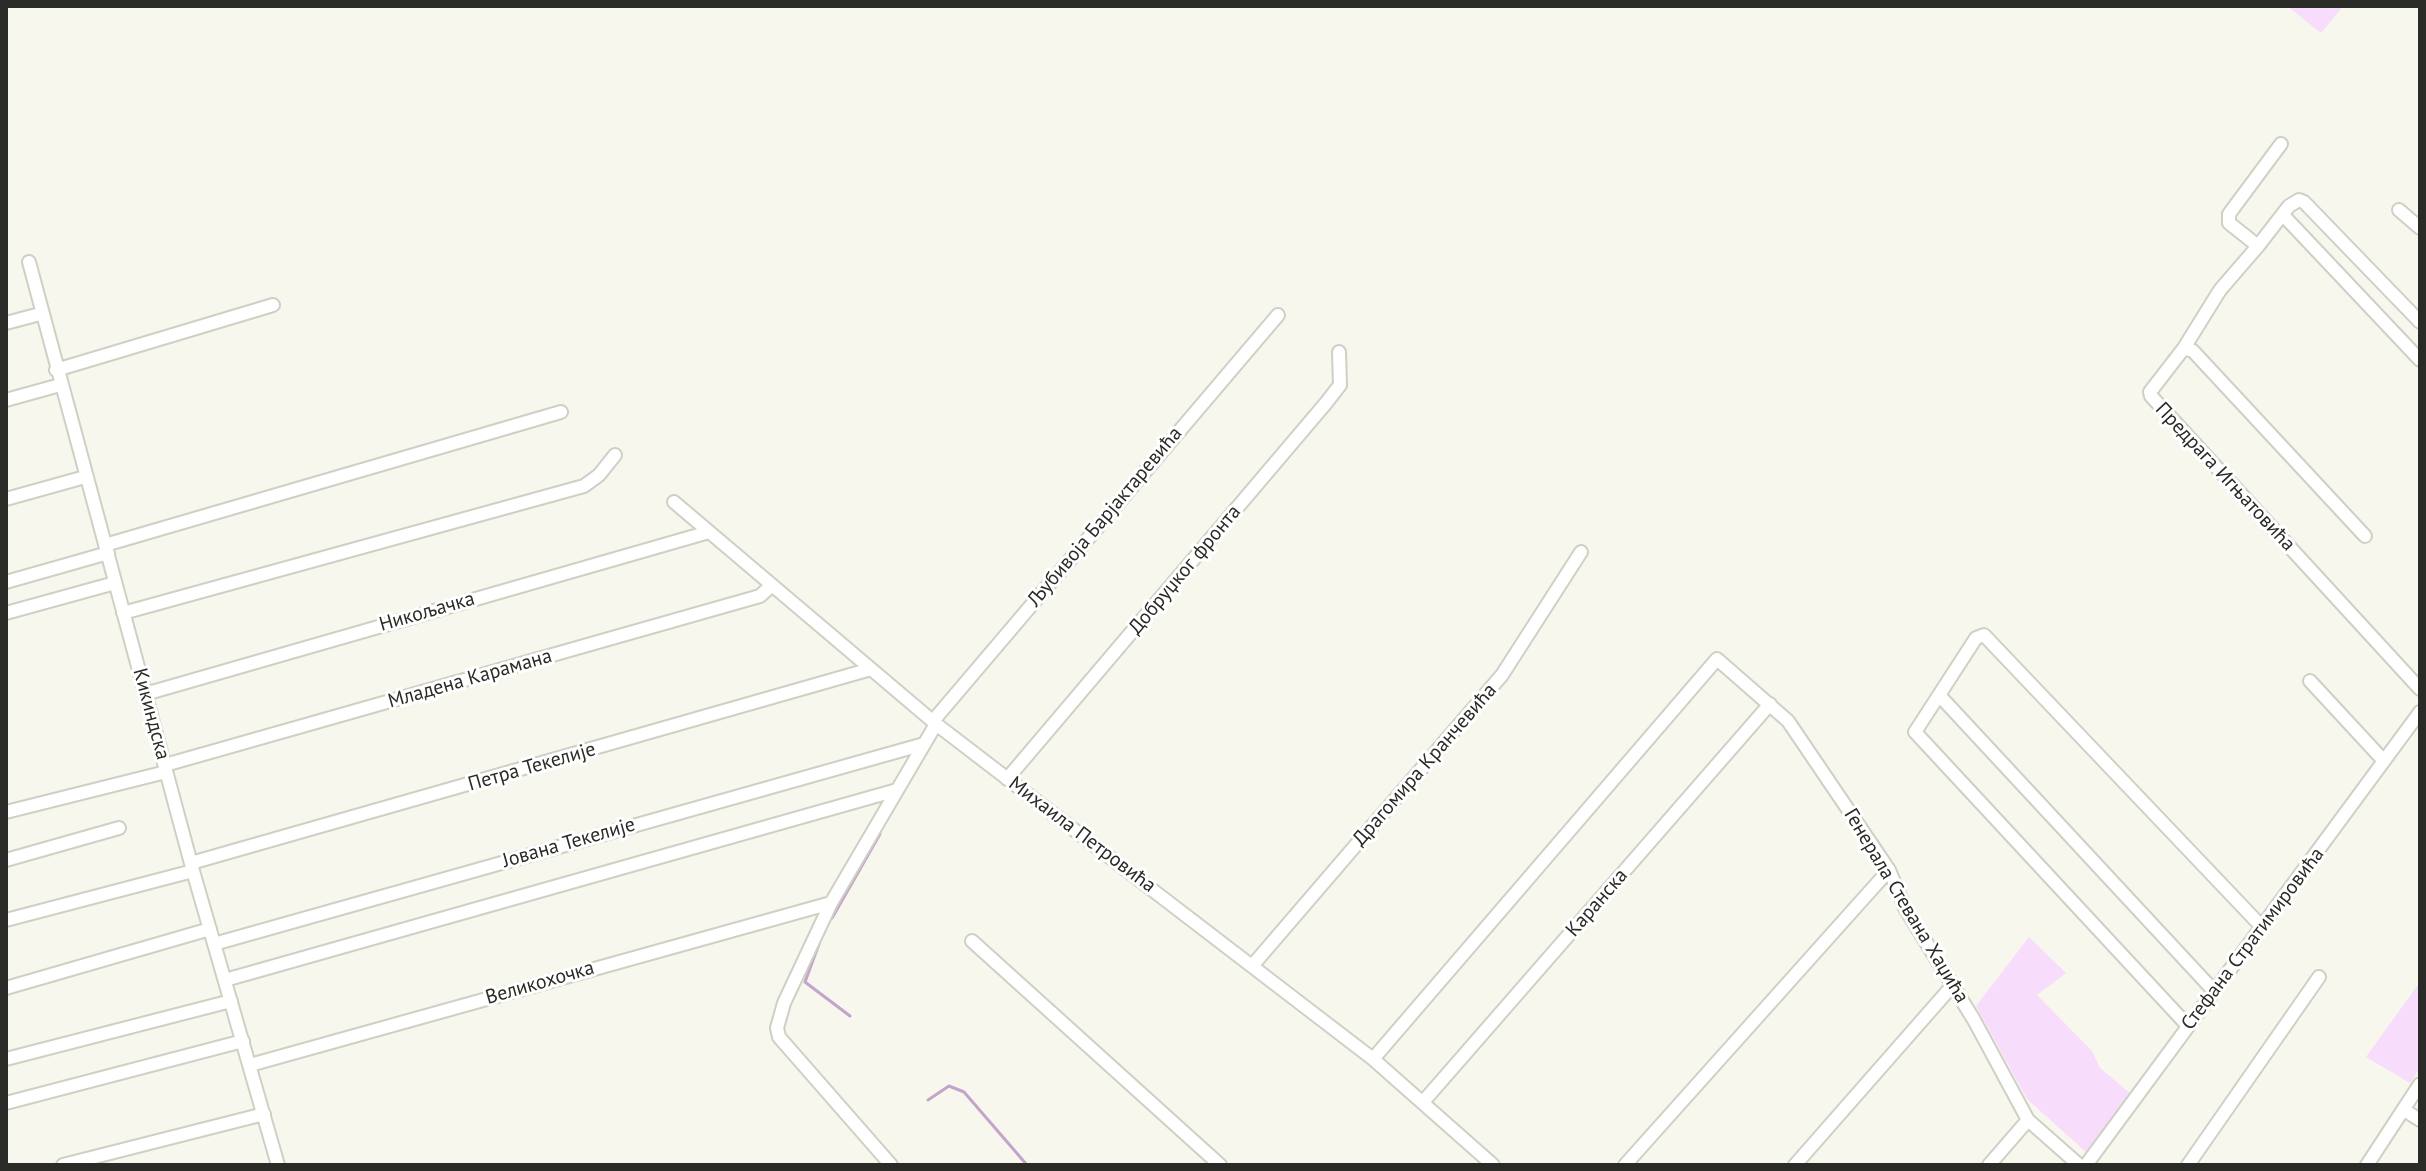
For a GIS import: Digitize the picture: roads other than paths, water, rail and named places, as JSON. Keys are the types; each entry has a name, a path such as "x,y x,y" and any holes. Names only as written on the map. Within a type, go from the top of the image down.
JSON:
{"street":[{"path":"2258,246 2228,218 2281,144"},
{"path":"2365,536 2193,351 2184,348 2220,290 2293,202 2304,202 2420,322"},
{"path":"2399,210 2420,228"},
{"path":"2283,215 2420,360"},
{"name":"Кикиндска","path":"29,262 40,314 192,867 278,1165"},
{"path":"56,370 273,305"},
{"path":"6,323 40,314"},
{"name":"Љубивоја Барјактаревића","path":"891,1165 777,1033 784,1003 831,903 934,722 1278,315"},
{"name":"Предрага Игњатовића","path":"2184,348 2150,392 2151,396 2420,689"},
{"name":"Добруџког фронта","path":"1007,779 1340,385 1339,352"},
{"path":"6,400 60,385"},
{"path":"6,582 561,412"},
{"path":"123,613 570,488 594,479 615,455"},
{"path":"6,499 85,477"},
{"name":"Михаила Петровића","path":"674,502 934,722 1373,1059 1493,1165"},
{"name":"Никољачка","path":"145,694 709,532"},
{"name":"Драгомира Кранчевића","path":"1252,966 1502,675 1581,552"},
{"path":"6,613 115,583"},
{"name":"Младена Карамана","path":"6,812 760,596 772,585"},
{"path":"2188,1026 1915,732 1976,638 1984,635 2262,927"},
{"name":"Генерала Стевана Хаџића","path":"1373,1059 1717,659 1788,721 1889,870 1905,908 1953,985 2028,1120 2079,1165"},
{"name":"Петра Текелије","path":"6,920 871,669"},
{"path":"2310,681 2384,761"},
{"path":"1939,695 2214,991"},
{"name":"Каранска","path":"1423,1102 1770,704"},
{"name":"Стефана Стратимировића","path":"2086,1165 2420,712"},
{"name":"Јована Текелије","path":"214,944 924,744"},
{"name":"Јована Текелије","path":"225,980 897,790"},
{"path":"6,860 119,828"},
{"path":"1625,1165 1889,870"},
{"name":"Великохочка","path":"250,1065 831,903"},
{"path":"6,988 210,929"},
{"path":"972,941 1220,1165"},
{"path":"2188,1165 2319,977"},
{"path":"1795,1165 1953,985"},
{"path":"6,1059 231,1001"},
{"path":"6,1103 243,1041"},
{"path":"2367,1165 2420,1084"},
{"path":"2404,1110 2420,1120"},
{"path":"63,1165 264,1114"},
{"path":"1989,1165 2028,1120"}],"waterway":[{"path":"832,918 880,834"},
{"path":"819,944 805,982 850,1016"},
{"path":"928,1100 949,1086 964,1092 1027,1165"}]}
